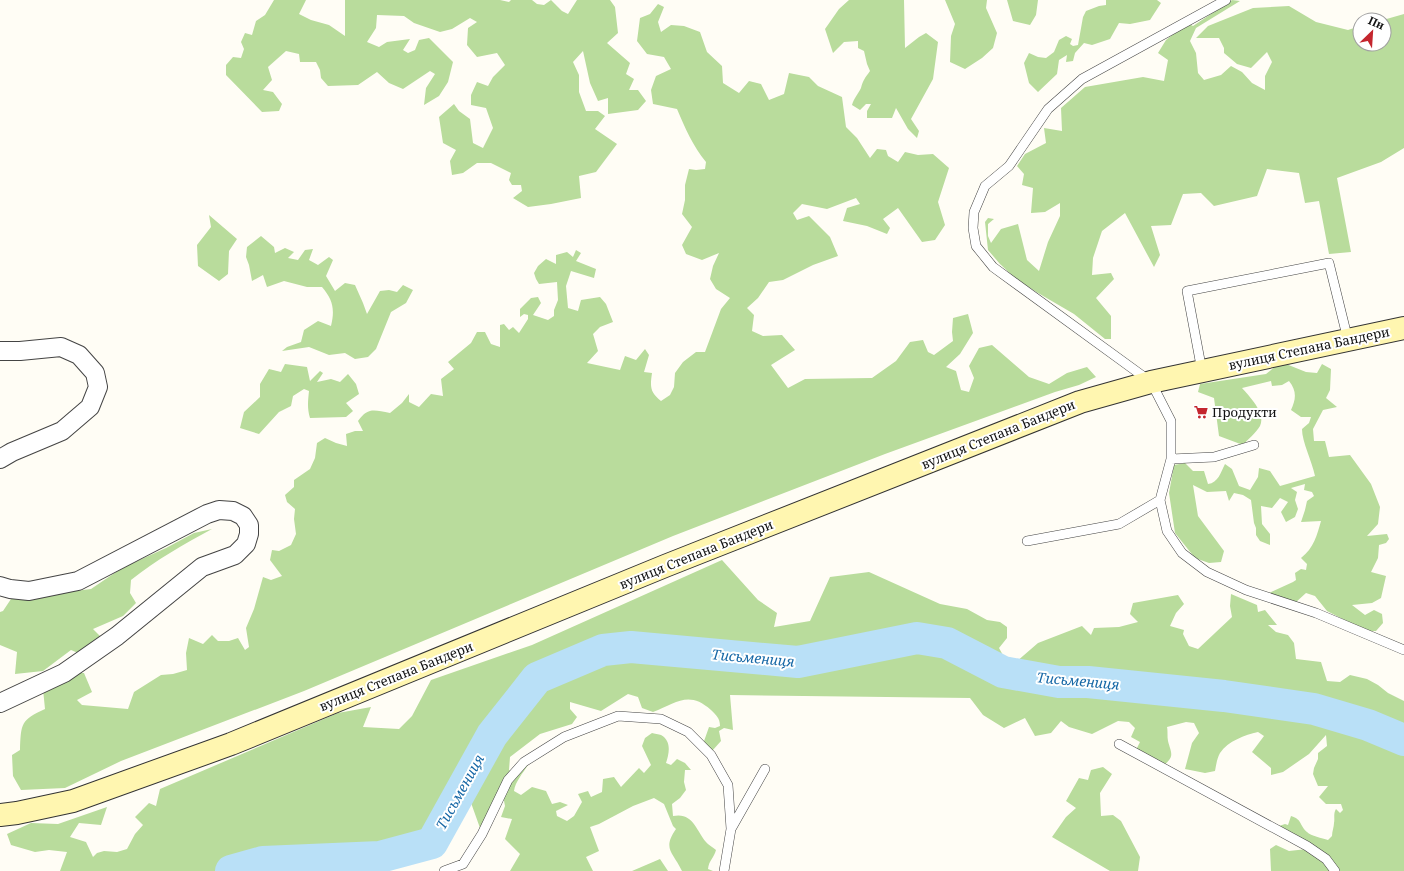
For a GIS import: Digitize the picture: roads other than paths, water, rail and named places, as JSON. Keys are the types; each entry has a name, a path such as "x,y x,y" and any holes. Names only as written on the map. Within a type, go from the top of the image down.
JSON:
{"main road":[{"name":"вулиця Степана Бандери","path":"0,815 18,813 73,801 231,744 672,563 1073,404 1151,382 1404,328"}],"street":[{"path":"0,351 20,351 61,347 79,355 95,373 98,387 90,407 62,431 12,452 0,459"},
{"path":"0,586 10,589 29,590 78,581 207,514 219,510 233,511 243,516 249,525 249,534 246,544 235,556 202,567 117,636 64,673 0,703"}],"lane":[{"path":"1226,0 1082,79 1048,109 1009,166 985,186 974,212 973,228 976,246 993,267 1151,382 1171,421 1171,459 1160,500 1167,531 1182,553 1208,572 1246,590 1316,613 1404,650"},
{"path":"1202,371 1187,291 1330,263 1348,340"},
{"path":"1171,459 1214,457 1254,445"},
{"path":"1026,541 1119,524 1160,500"},
{"path":"444,871 463,864 482,834 508,780 524,762 564,737 618,716 661,719 688,732 711,755 728,785 732,829 724,871"},
{"path":"1119,744 1307,846 1326,859 1335,871"},
{"path":"732,829 765,769"}],"waterway":[{"name":"Тисьмениця","path":"231,871 263,862 380,857 432,843 492,735 537,678 603,650 631,647 798,662 917,638 947,643 1003,672 1059,682 1088,682 1224,696 1314,709 1368,725 1404,740"}],"place":[{"name":"Продукти","path":"1201,412"}]}
